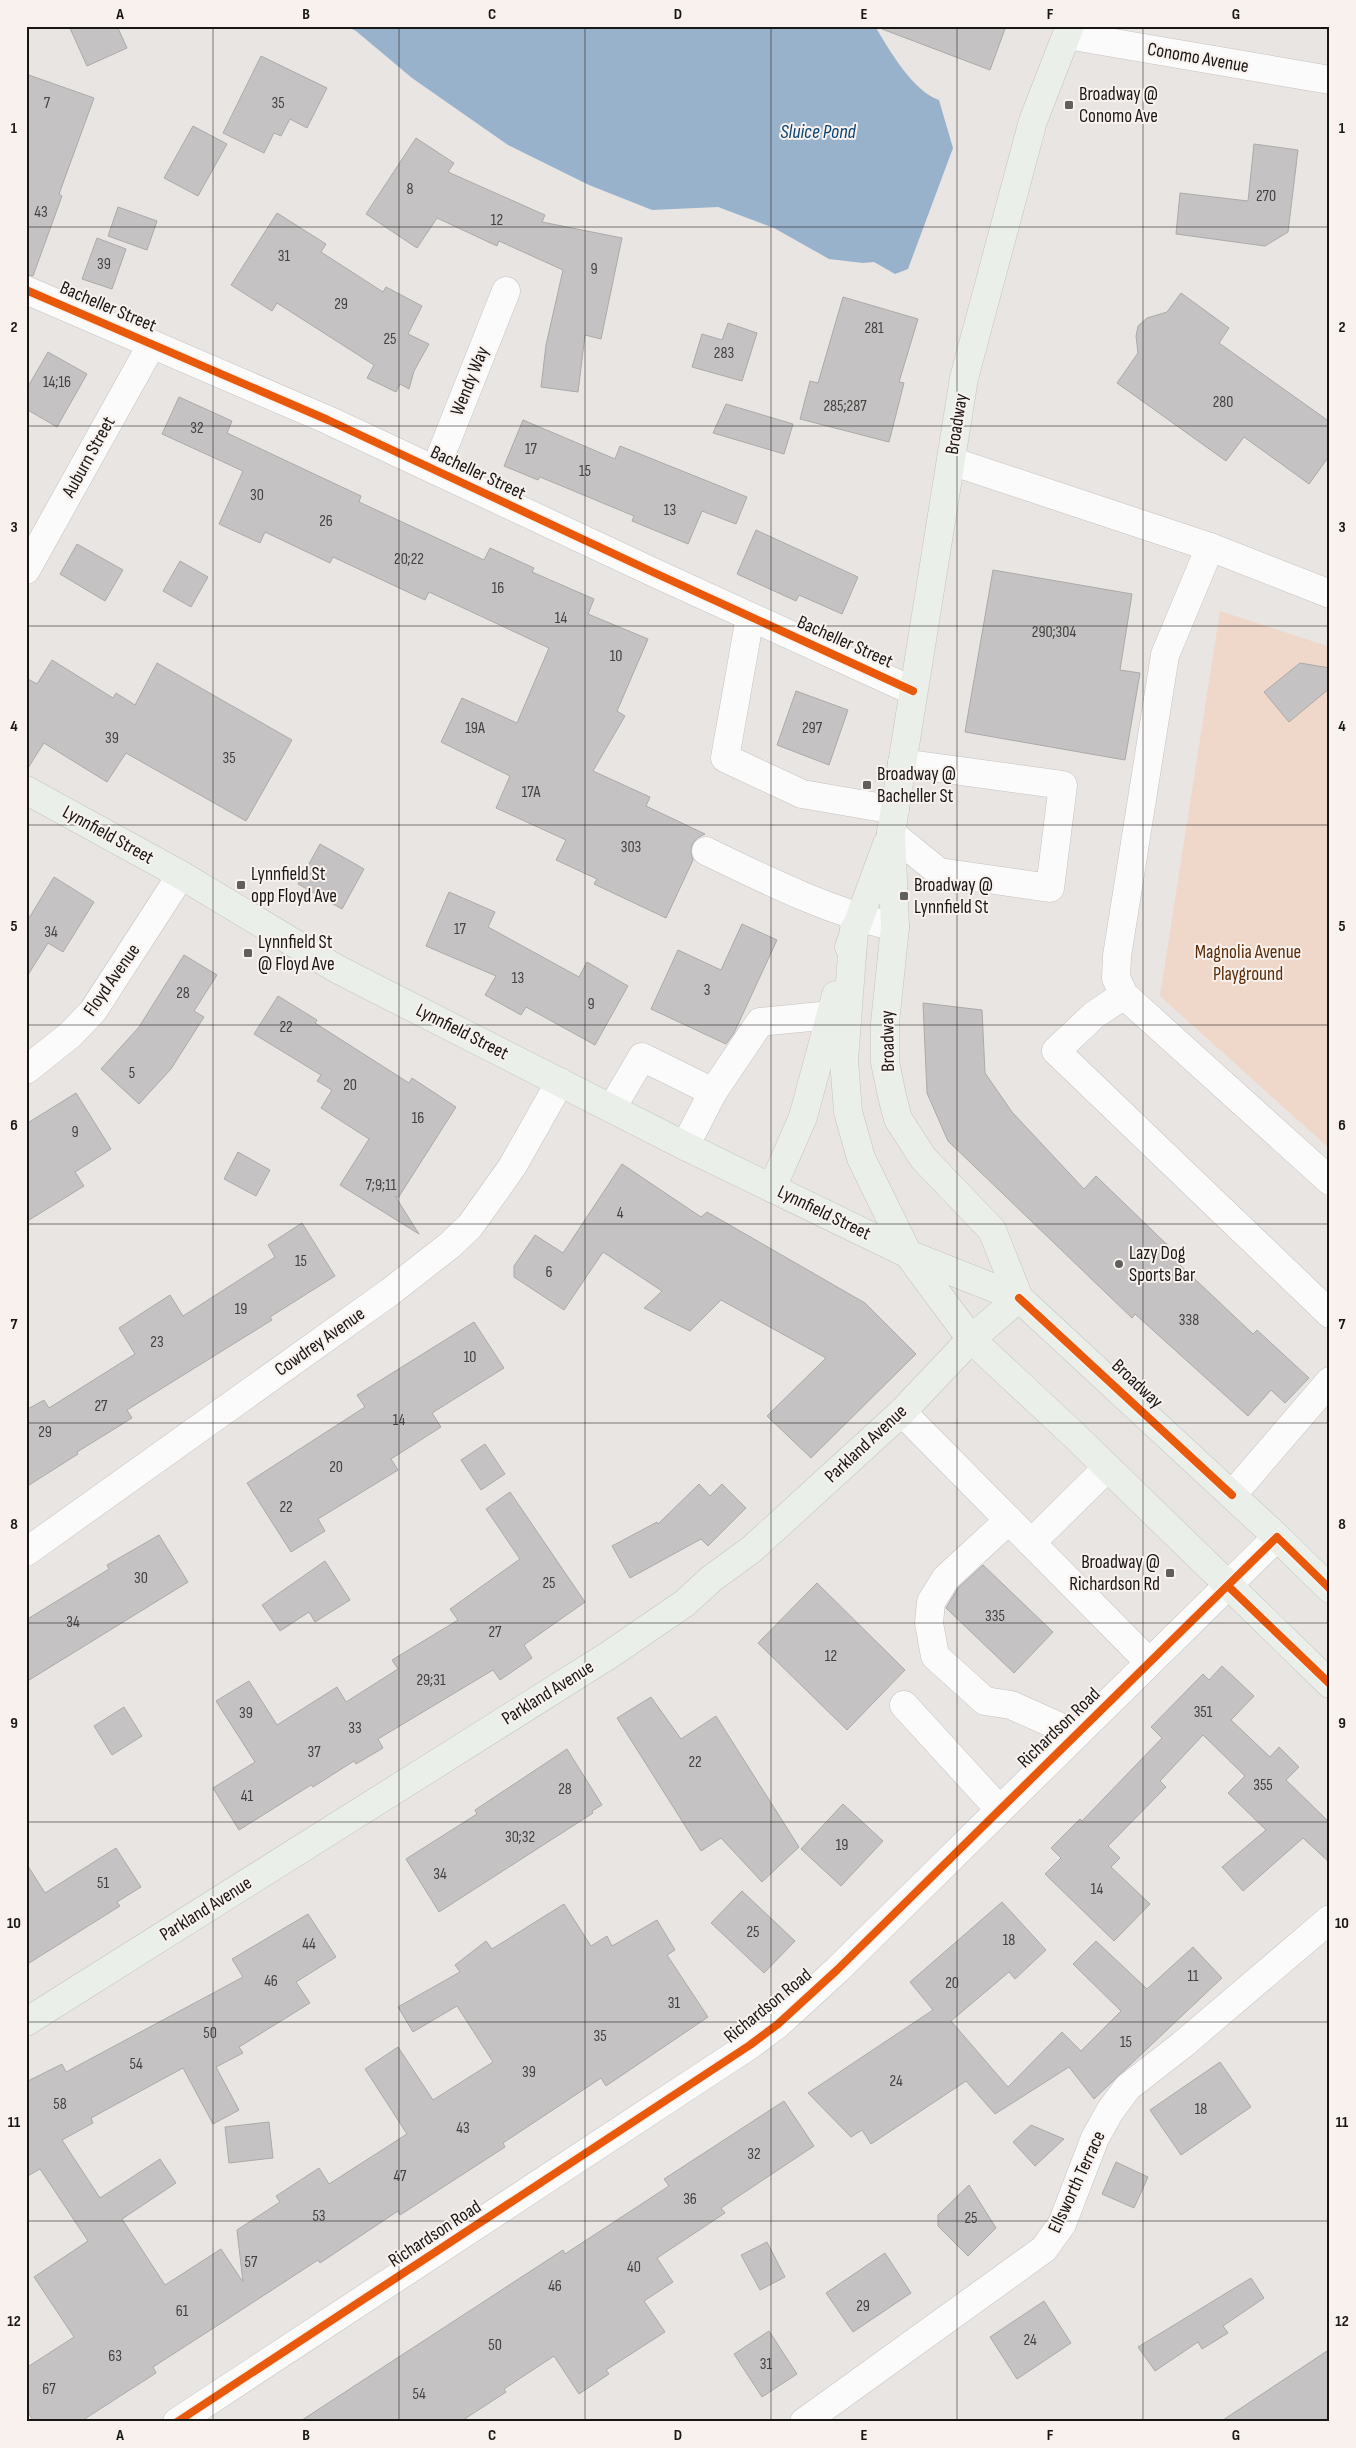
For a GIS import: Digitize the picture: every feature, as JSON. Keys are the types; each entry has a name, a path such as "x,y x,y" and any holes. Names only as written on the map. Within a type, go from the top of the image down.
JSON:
{"main road":[{"name":"Broadway","path":"1019,1298 992,1230 923,1158 898,1119 885,1062 885,1023 895,927 893,822 964,378 1031,131 1068,31"},
{"name":"Lynnfield Street","path":"26,790 181,875 337,969 685,1146 908,1254"},
{"name":"Broadway","path":"772,1188 803,1117 856,924 893,822"},
{"name":"Broadway","path":"856,924 844,1060 848,1112 861,1158 908,1254 971,1340 1107,1468 1330,1684"},
{"name":"Broadway","path":"908,1254 1019,1298 1330,1588"},
{"name":"Parkland Avenue","path":"26,2022 601,1660 678,1608 711,1579 752,1549 902,1412 971,1340 1019,1298"}],"street":[{"name":"Conomo Avenue","path":"1068,31 1330,80"},
{"name":"Bacheller Street","path":"26,290 328,420 913,691"},
{"name":"Wendy Way","path":"435,470 506,291"},
{"name":"Auburn Street","path":"26,570 152,344"},
{"path":"951,461 1210,547 1330,594"},
{"path":"1210,547 1165,656 1116,956 1116,978 1124,995 1330,1181"},
{"path":"750,617 724,758 802,794 893,822 939,872 1050,888 1063,785 995,774 902,763"},
{"path":"706,851 856,924 895,927"},
{"name":"Floyd Avenue","path":"26,1070 70,1035 94,1011 181,875"},
{"path":"1124,995 1094,1015 1056,1050 1330,1314"},
{"path":"685,1146 713,1092 760,1022 831,1015"},
{"path":"612,1108 642,1057 713,1092"},
{"name":"Cowdrey Avenue","path":"26,1552 382,1298 450,1245 470,1226 512,1167 560,1082"},
{"path":"1232,1495 1330,1381"},
{"path":"902,1412 1149,1662"},
{"path":"1032,1543 1107,1468"},
{"path":"1009,1520 946,1578 931,1602 929,1623 935,1656 985,1700 1011,1705 1076,1734"},
{"name":"Richardson Road","path":"177,2422 438,2252 771,2029 836,1970 1277,1537"},
{"path":"904,1705 999,1809"},
{"name":"Ellsworth Terrace","path":"804,2422 1044,2249 1062,2224 1095,2138 1110,2111 1128,2087 1182,2045 1330,1919"}],"green space":[{"name":"Magnolia Avenue Playground","path":"1220,611 1330,647 1330,1149 1160,996"}],"water":[{"name":"Sluice Pond","path":"346,26 875,26 902,69 920,88 939,100 953,148 908,269 895,274 874,262 863,263 829,259 774,228 718,207 652,210 589,185 508,145 412,78 356,31"}],"building":[{"path":"69,26 117,26 127,48 87,66"},
{"path":"882,26 1006,26 990,70 882,29"},
{"path":"261,56 327,88 307,128 290,119 281,136 274,133 264,153 223,133"},
{"path":"26,74 94,98 59,194 62,196 33,276 26,275"},
{"path":"193,126 227,144 198,196 164,178"},
{"path":"416,138 454,163 448,172 545,215 542,222 622,238 601,339 585,335 578,392 541,387 546,345 563,270 499,241 497,246 437,218 417,248 366,214"},
{"path":"1254,144 1298,150 1288,232 1265,246 1176,234 1180,193 1248,201"},
{"path":"118,207 157,221 147,250 108,236"},
{"path":"277,213 326,244 321,252 383,292 386,287 422,306 408,334 429,344 414,371 409,389 400,384 396,392 367,378 374,365 277,303 272,311 231,285"},
{"path":"97,238 126,249 112,289 82,279"},
{"path":"1181,293 1229,328 1219,343 1330,422 1330,455 1309,484 1244,437 1226,461 1117,383 1138,353 1136,336 1138,326 1147,318 1167,312"},
{"path":"843,297 918,319 899,382 904,383 889,442 800,419 810,381 818,383"},
{"path":"728,323 757,333 742,381 692,367 702,334 722,340"},
{"path":"48,352 87,374 57,427 26,409 26,390"},
{"path":"179,397 232,421 227,433 361,496 359,502 484,560 490,548 534,568 532,572 594,599 588,614 648,639 617,711 625,716 593,771 650,797 646,806 705,834 697,838 692,845 691,853 693,860 666,918 594,884 597,879 556,860 566,840 496,808 510,776 441,742 462,698 517,723 549,648 429,592 425,600 333,557 330,563 265,532 260,543 219,524 243,471 162,434"},
{"path":"726,404 793,424 784,454 713,433"},
{"path":"523,420 615,459 620,446 747,497 736,524 702,511 688,544 632,521 634,516 540,477 538,480 504,466"},
{"path":"756,530 858,577 842,614 799,595 796,601 737,574"},
{"path":"77,544 123,570 105,601 60,574"},
{"path":"180,561 208,577 191,607 163,591"},
{"path":"993,570 1132,594 1120,670 1140,673 1125,760 965,732"},
{"path":"52,660 113,698 116,693 135,705 157,663 292,740 246,821 126,753 107,782 44,743 26,771 26,678 37,684"},
{"path":"1300,663 1330,668 1330,688 1289,722 1264,692"},
{"path":"796,691 848,710 829,765 777,745"},
{"path":"320,844 364,869 342,909 298,884"},
{"path":"54,877 94,902 63,952 48,943 26,978 26,923"},
{"path":"449,892 495,912 488,927 579,977 587,962 628,986 595,1045 526,1007 521,1015 485,995 496,976 426,946"},
{"path":"742,924 777,940 734,1033 726,1044 651,1009 678,950 721,970"},
{"path":"184,955 217,975 194,1011 204,1017 171,1069 139,1104 101,1069 139,1027"},
{"path":"278,996 317,1020 315,1023 409,1083 412,1078 456,1107 398,1198 395,1196 419,1234 340,1185 369,1139 321,1108 332,1090 317,1081 321,1075 254,1034"},
{"path":"923,1003 982,1010 985,1073 1012,1112 1084,1189 1096,1176 1184,1261 1180,1265 1253,1334 1257,1330 1309,1378 1285,1403 1271,1390 1248,1416 1135,1314 1132,1318 948,1141 927,1093"},
{"path":"76,1093 111,1149 75,1172 84,1186 26,1222 26,1124"},
{"path":"238,1152 270,1170 256,1196 224,1179"},
{"path":"622,1164 701,1217 707,1212 865,1303 916,1354 811,1458 767,1416 826,1358 721,1300 690,1331 644,1308 662,1291 603,1252 564,1310 514,1277 514,1266 535,1235 563,1253"},
{"path":"302,1223 335,1276 270,1317 272,1320 127,1410 132,1418 77,1452 78,1454 26,1487 26,1410 44,1400 49,1408 135,1354 119,1328 170,1295 183,1316 275,1257 268,1245"},
{"path":"474,1322 504,1368 432,1413 441,1427 391,1459 398,1470 318,1519 325,1531 291,1552 247,1483 365,1407 357,1395"},
{"path":"485,1444 505,1474 481,1490 461,1460"},
{"path":"699,1484 710,1496 722,1484 746,1508 708,1546 701,1539 630,1578 612,1546 657,1522 658,1524"},
{"path":"510,1492 585,1602 524,1645 532,1658 500,1680 493,1670 378,1739 383,1748 356,1764 354,1761 313,1787 311,1785 239,1830 213,1788 255,1762 216,1701 249,1681 277,1725 337,1687 346,1702 398,1669 392,1660 458,1620 450,1609 520,1559 486,1509"},
{"path":"159,1535 188,1582 26,1682 26,1620 109,1569 107,1565"},
{"path":"325,1561 350,1600 315,1622 309,1612 280,1631 262,1605"},
{"path":"983,1565 1053,1632 1014,1673 946,1608 958,1588"},
{"path":"817,1583 905,1670 847,1730 758,1643"},
{"path":"1222,1666 1254,1696 1231,1720 1270,1757 1279,1747 1299,1767 1286,1780 1330,1823 1330,1863 1303,1838 1243,1891 1222,1867 1266,1830 1228,1793 1245,1776 1203,1735 1160,1781 1166,1787 1108,1846 1120,1858 1111,1867 1150,1904 1114,1941 1045,1874 1061,1858 1051,1848 1080,1819 1082,1821 1162,1738 1151,1727 1203,1674 1209,1680"},
{"path":"651,1697 681,1739 716,1716 799,1847 762,1882 721,1838 701,1851 617,1718"},
{"path":"124,1707 142,1736 112,1755 94,1726"},
{"path":"567,1749 602,1805 592,1811 593,1813 439,1912 406,1859 477,1814 475,1810"},
{"path":"843,1804 883,1841 841,1886 801,1849"},
{"path":"116,1848 141,1887 117,1902 120,1906 26,1965 26,1863 45,1893"},
{"path":"742,1891 795,1941 764,1973 711,1923"},
{"path":"1002,1902 1046,1950 1015,1979 1009,1972 951,2021 1008,2087 1062,2032 1081,2051 1121,2011 1073,1964 1096,1941 1147,1989 1193,1947 1222,1978 1094,2099 1069,2067 995,2114 966,2081 871,2144 862,2130 851,2137 808,2093 933,2010 910,1982"},
{"path":"564,1904 591,1946 607,1936 612,1946 657,1920 675,1950 667,1955 708,2017 606,2086 601,2078 503,2143 505,2147 400,2215 398,2211 320,2263 318,2260 153,2367 156,2373 80,2422 34,2422 26,2409 26,2368 74,2337 34,2277 88,2241 40,2169 26,2177 26,2082 62,2064 66,2072 243,1977 232,1959 308,1914 336,1957 296,1982 310,2003 239,2047 243,2053 216,2067 239,2110 213,2124 183,2068 91,2118 93,2123 62,2140 100,2198 160,2159 176,2183 122,2219 165,2285 221,2249 243,2282 237,2230 280,2202 276,2196 319,2168 329,2184 407,2134 365,2069 398,2047 433,2100 493,2062 457,2006 413,2032 398,2007 460,1972 455,1965 486,1941 492,1949"},
{"path":"1220,2062 1251,2107 1181,2155 1150,2110"},
{"path":"784,2101 814,2146 721,2208 725,2213 657,2258 673,2282 644,2301 665,2332 606,2370 609,2374 579,2394 554,2356 504,2389 506,2392 460,2422 299,2422 563,2250 565,2254 669,2186 664,2179"},
{"path":"269,2122 273,2158 229,2163 225,2127"},
{"path":"1031,2125 1064,2139 1035,2166 1013,2142"},
{"path":"1116,2162 1148,2177 1134,2208 1102,2194"},
{"path":"969,2185 996,2228 968,2256 938,2226 938,2215"},
{"path":"767,2242 785,2277 760,2290 741,2255"},
{"path":"885,2253 911,2293 853,2332 826,2293"},
{"path":"1251,2278 1264,2298 1223,2326 1228,2333 1202,2349 1198,2342 1155,2371 1138,2347"},
{"path":"1044,2301 1071,2343 1017,2379 990,2337"},
{"path":"769,2331 797,2374 762,2397 734,2354"},
{"path":"1330,2349 1330,2422 1220,2422"}],"cycle path":[{"path":"26,290 328,420 913,691"},
{"path":"1019,1298 1232,1495"},
{"path":"177,2422 750,2045 778,2024 837,1970 1277,1537 1330,1589"},
{"path":"1229,1587 1330,1684"}],"place":[{"name":"Broadway @ Conomo Ave","path":"1069,105"},
{"name":"Broadway @ Bacheller St","path":"867,785"},
{"name":"Lynnfield St opp Floyd Ave","path":"241,885"},
{"name":"Broadway @ Lynnfield St","path":"904,896"},
{"name":"Lynnfield St @ Floyd Ave","path":"248,953"},
{"name":"Lazy Dog Sports Bar","path":"1119,1264"},
{"name":"Broadway @ Richardson Rd","path":"1170,1573"}]}
